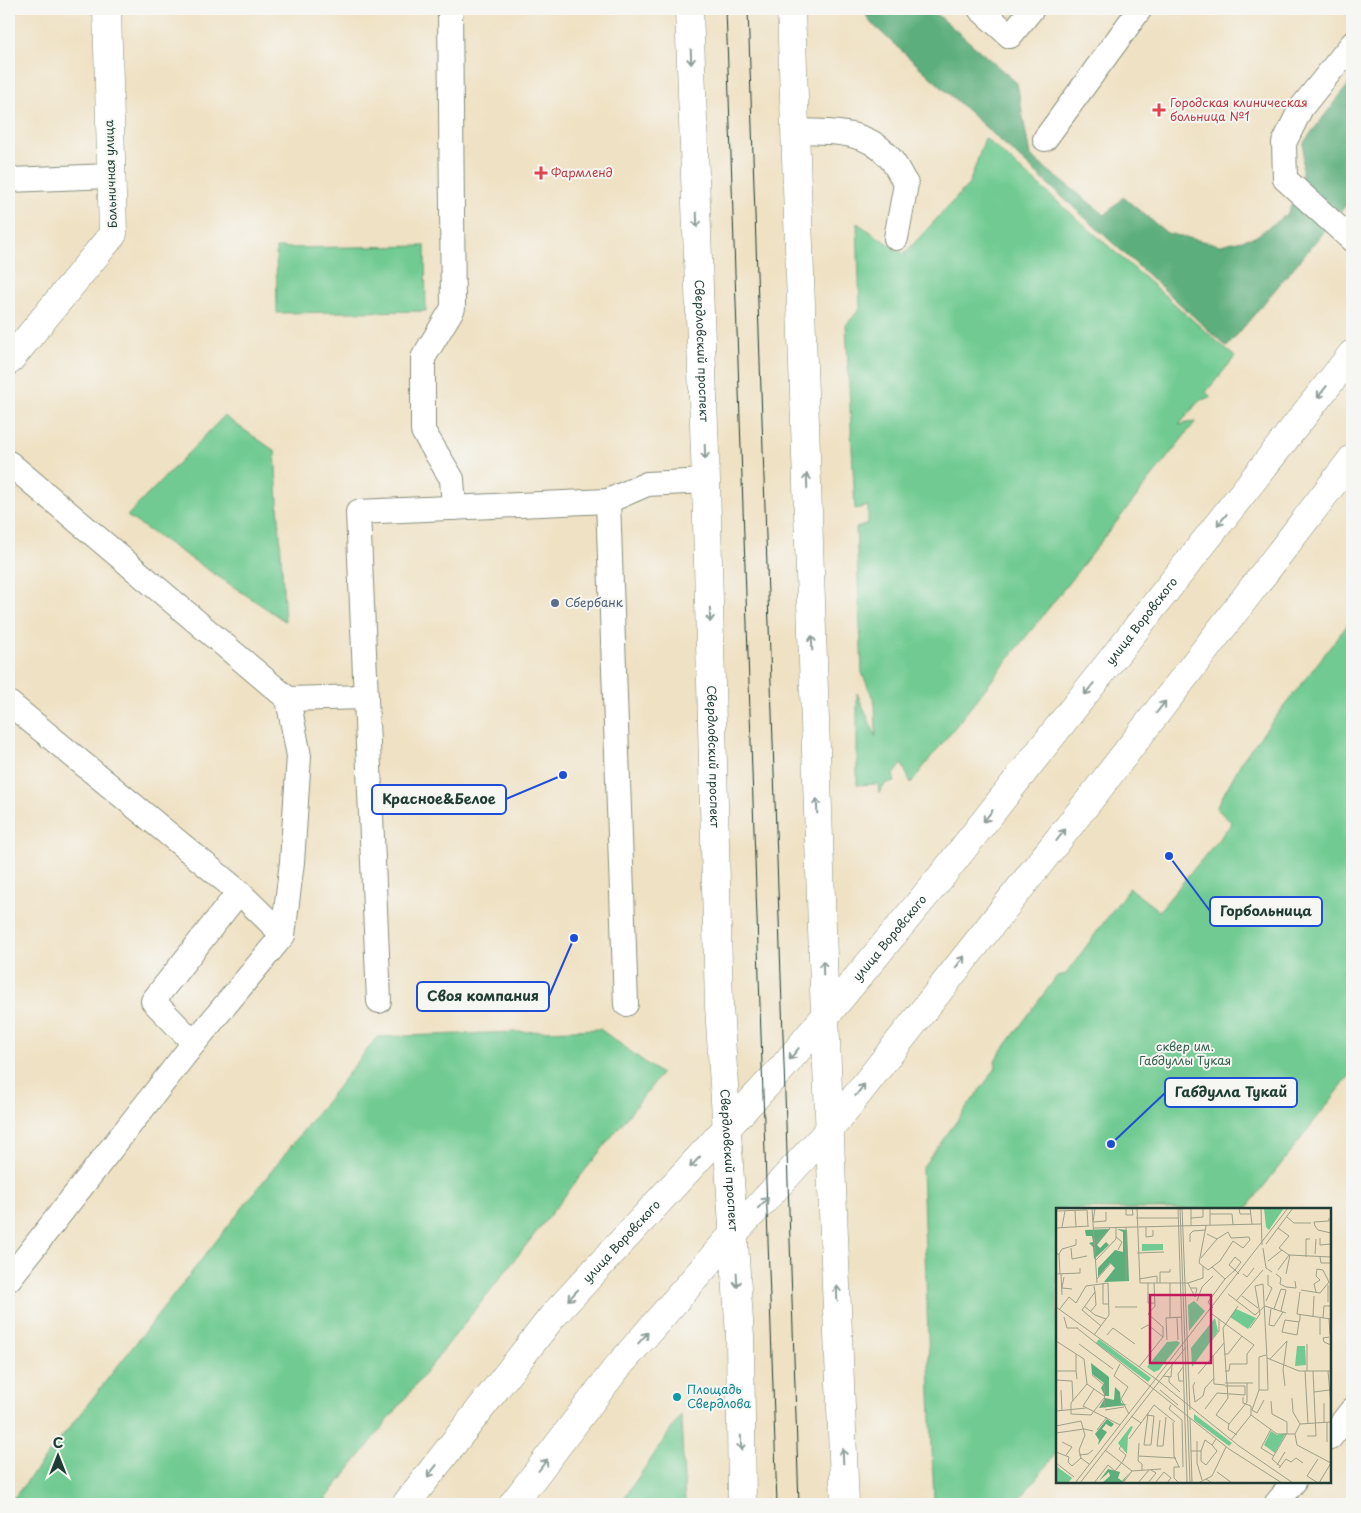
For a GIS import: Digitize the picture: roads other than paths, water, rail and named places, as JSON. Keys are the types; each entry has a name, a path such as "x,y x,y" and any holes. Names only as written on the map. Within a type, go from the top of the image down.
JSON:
{"main road":[{"name":"Больничная улица","path":"9,362 113,234 107,9"},
{"name":"Свердловский проспект","path":"689,9 706,481 719,1006 735,1232 740,1337 742,1504"},
{"path":"791,9 824,1017 845,1504"},
{"name":"улица Воровского","path":"406,1504 552,1317 784,1066 946,870 1352,354"},
{"path":"513,1504 615,1370 735,1232 830,1129 1095,793 1352,459"}],"lane":[{"path":"450,9 453,308 423,358 423,431 452,478 454,508"},
{"path":"980,9 1010,36 1032,9"},
{"path":"1045,139 1140,9"},
{"path":"1352,44 1301,108 1284,143 1285,180 1352,240"},
{"path":"795,131 831,132 864,137 889,156 906,184 896,238"},
{"path":"9,180 111,176"},
{"path":"9,463 288,699 299,756 292,862 282,935 194,1043 9,1280"},
{"path":"379,1001 358,512 608,501 647,484 706,481"},
{"path":"608,501 626,1004"},
{"path":"288,699 366,697"},
{"path":"9,702 239,892 282,935"},
{"path":"194,1043 153,1001 239,892"},
{"path":"1331,1437 1352,1410"},
{"path":"1276,1504 1293,1483"}],"tram line":[{"path":"726,9 777,1504"},
{"path":"748,9 799,1504"}],"place":[{"name":"Городская клиническая больница №1","path":"1159,110"},
{"name":"Фармленд","path":"541,173"},
{"name":"Сбербанк","path":"555,603"},
{"name":"Красное&Белое","path":"563,775"},
{"name":"Горбольница","path":"1169,856"},
{"name":"Своя компания","path":"574,938"},
{"name":"Габдулла Тукай","path":"1111,1144"},
{"name":"Площадь Свердлова","path":"677,1397"}],"park label":[{"name":"сквер им. Габдуллы Тукая","path":"1185,1054"}]}
